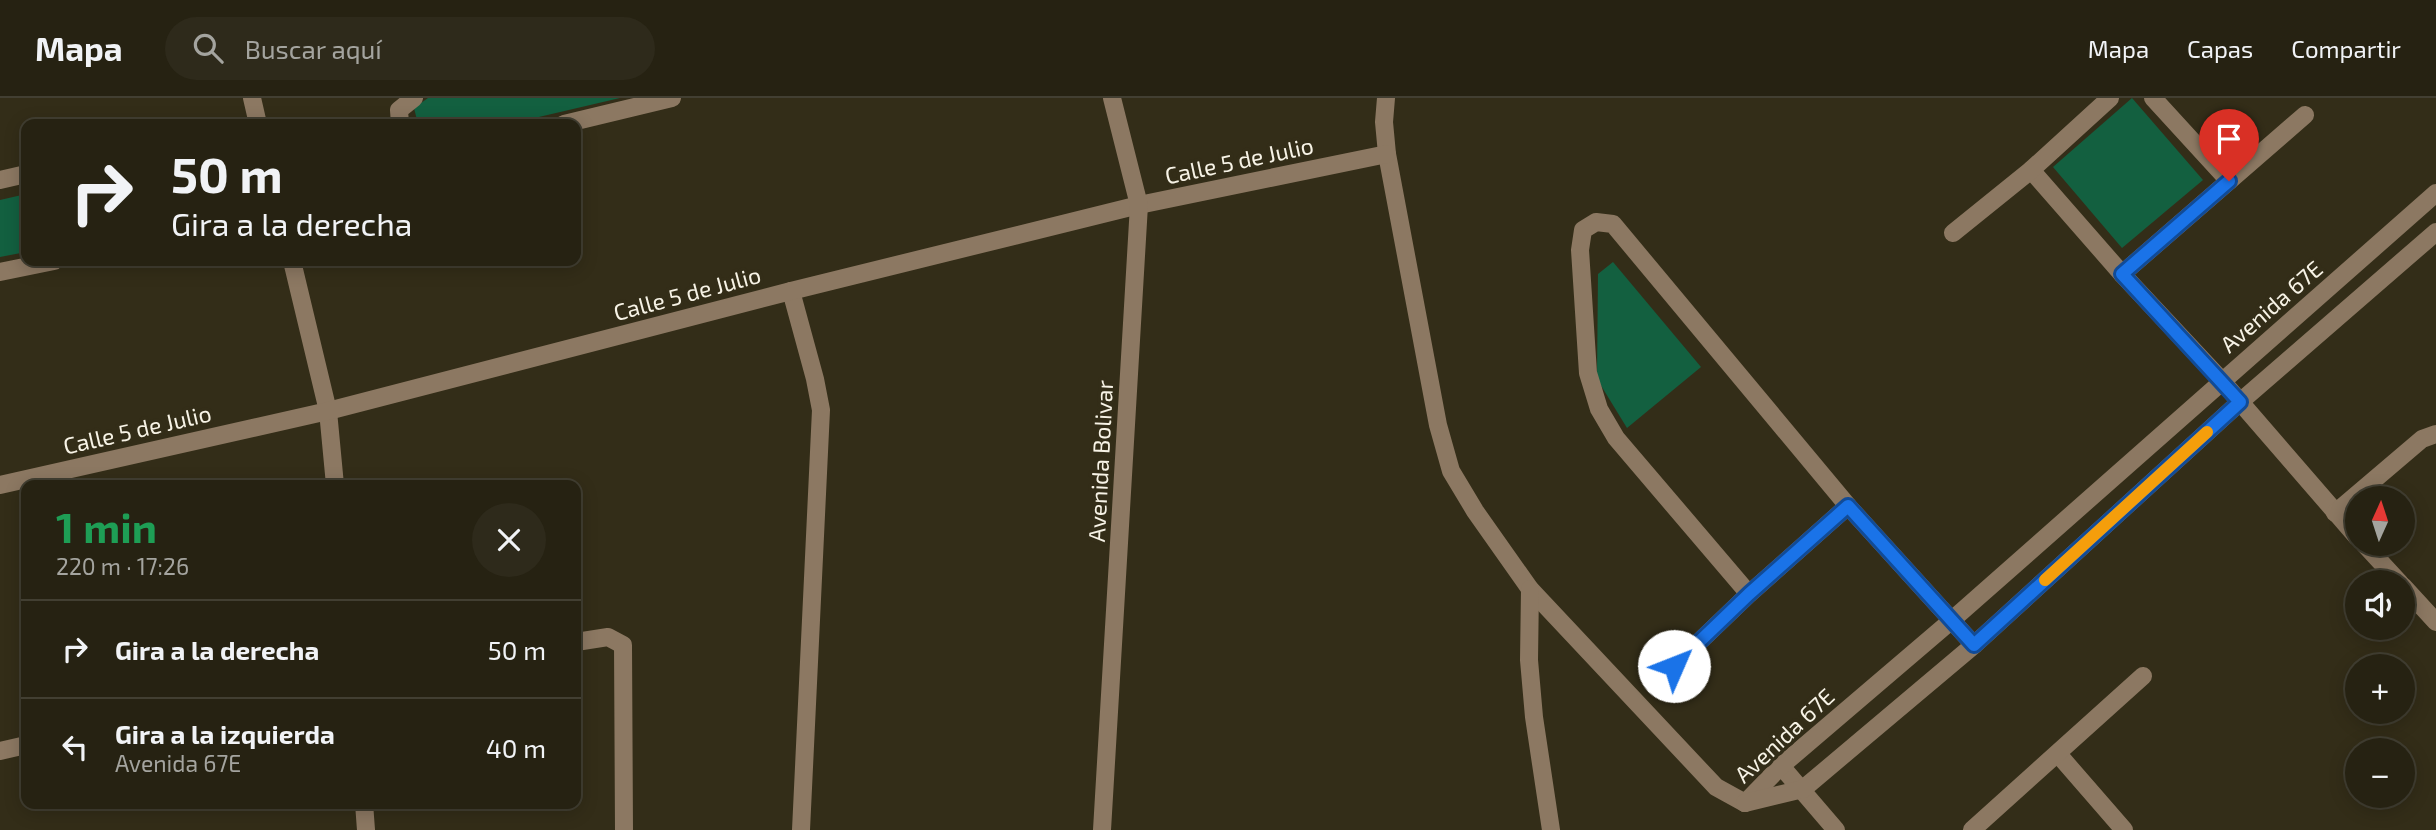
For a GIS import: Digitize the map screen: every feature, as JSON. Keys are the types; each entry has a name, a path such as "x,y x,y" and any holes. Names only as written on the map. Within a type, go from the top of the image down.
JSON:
{"street":[{"path":"252,98 257,119"},
{"path":"400,119 399,110 414,98"},
{"path":"581,120 672,98"},
{"name":"Avenida Bolivar","path":"1102,830 1139,205 1112,98"},
{"path":"1386,98 1384,122 1387,154 1438,425 1451,471 1475,511 1530,589 1716,787 1745,803"},
{"path":"1953,233 2031,170 2110,98"},
{"path":"2153,98 2229,181"},
{"path":"2122,274 2305,115"},
{"name":"Calle 5 de Julio","path":"22,480 328,411 791,291 1139,205 1387,154"},
{"path":"2031,170 2122,274 2222,381 2345,524"},
{"path":"0,180 21,175"},
{"name":"Avenida 67E","path":"1745,803 1781,766 1952,620 2436,193"},
{"path":"1749,594 1616,438 1599,409 1588,373 1580,250 1583,230 1597,222 1613,224 1848,506 1974,645"},
{"name":"Avenida 67E","path":"1745,803 1803,789 1974,645 2240,402 2436,232"},
{"path":"0,272 29,266"},
{"path":"293,266 328,411 335,480"},
{"path":"791,291 821,410 801,830"},
{"path":"2335,513 2422,439 2436,433"},
{"name":"Calle 5 de Julio","path":"0,485 21,480"},
{"path":"1674,666 1749,594 1848,506"},
{"path":"2375,556 2388,570"},
{"path":"1530,589 1529,660 1534,717 1551,830"},
{"path":"2415,599 2436,622"},
{"path":"581,641 608,637 623,645 624,830"},
{"path":"1972,830 2143,676"},
{"path":"0,751 21,746"},
{"path":"2058,754 2124,830"},
{"path":"1781,766 1836,830"},
{"path":"364,809 366,830"}],"green space":[{"path":"428,98 620,98 530,119 417,119 414,108"},
{"path":"2132,98 2203,180 2122,248 2053,167"},
{"path":"21,195 21,253 0,257 0,200"},
{"path":"1613,262 1701,367 1627,428 1597,379 1598,274"}],"slow traffic":[{"path":"2045,580 2207,432"}],"route":[{"path":"1674,666 1749,594 1848,506 1974,645 2240,402 2122,274 2229,181"}]}
